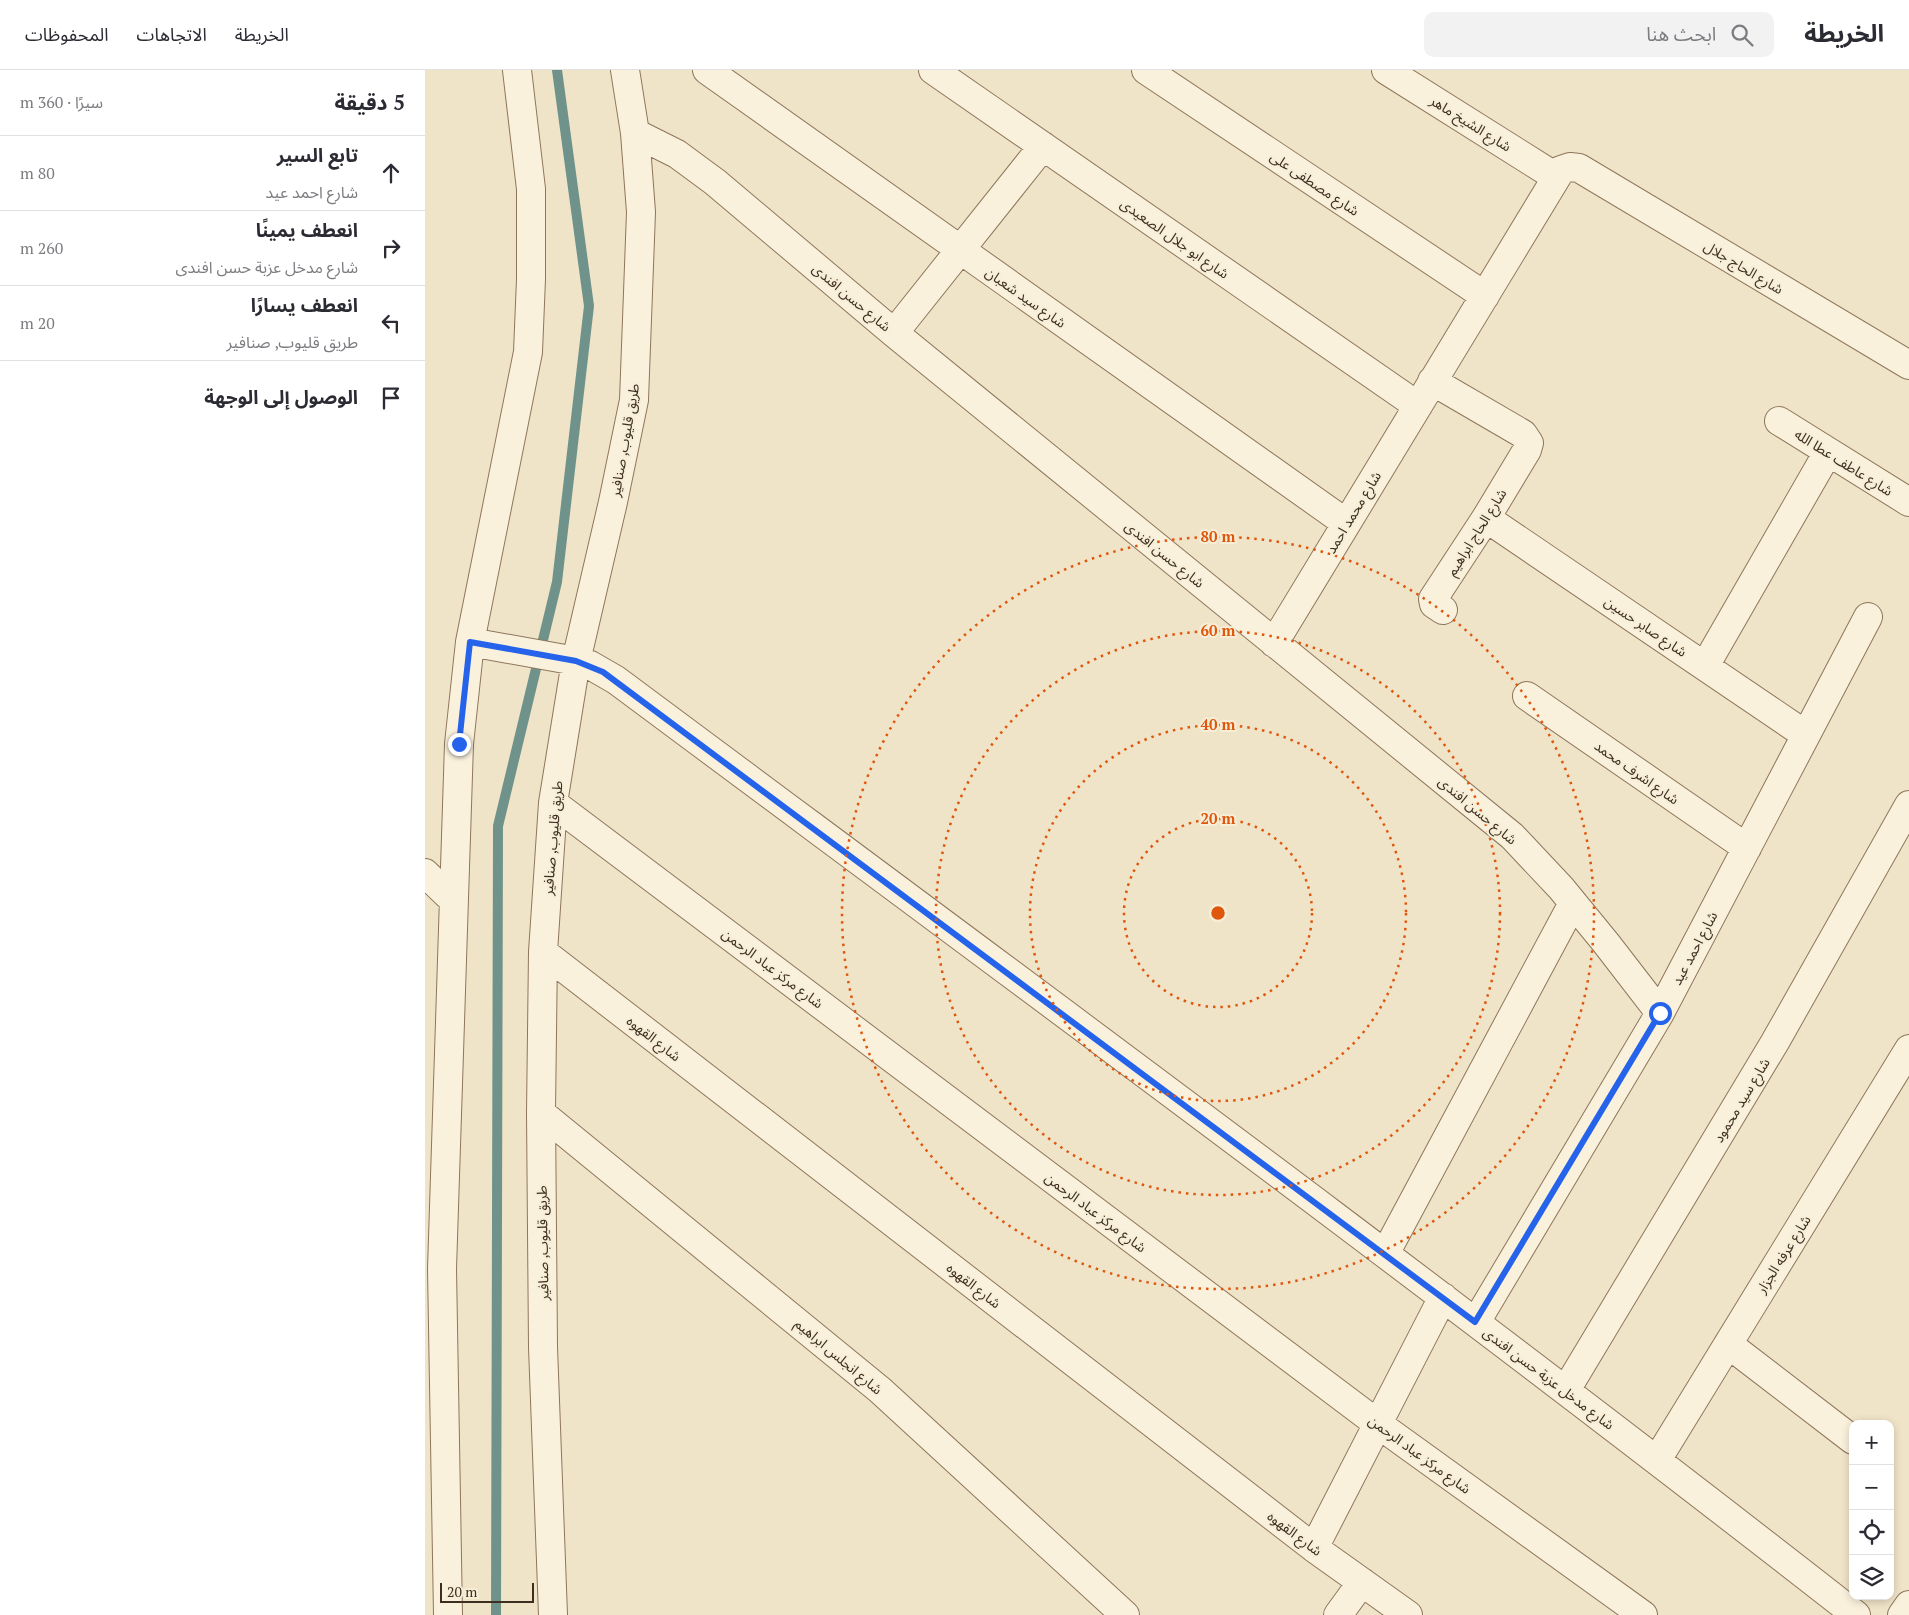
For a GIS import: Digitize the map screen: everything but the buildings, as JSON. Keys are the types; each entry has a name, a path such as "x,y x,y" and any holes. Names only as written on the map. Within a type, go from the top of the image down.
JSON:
{"street":[{"path":"448,1615 431,1448 442,1269 459,744 470,642 527,352 531,279 531,190 517,70"},
{"name":"طريق قليوب, صنافير","path":"553,1615 543,1347 541,1113 543,952 553,803 576,661 613,502 634,400 641,212 635,133 625,70"},
{"name":"شارع سيد شعبان","path":"707,70 1347,523"},
{"name":"شارع ابو جلال الصعيدى","path":"933,70 1418,406"},
{"name":"شارع مصطفى على","path":"1146,70 1485,296"},
{"name":"شارع الشيخ ماهر","path":"1386,70 1567,173"},
{"name":"شارع حسن افندى","path":"635,133 677,154 715,182 894,332 1512,836 1573,902 1660,1013"},
{"path":"894,332 1043,146"},
{"name":"شارع محمد احمد","path":"1274,642 1485,296 1567,173"},
{"name":"شارع الحاج جلال","path":"1567,173 1909,365"},
{"name":"شارع الحاج ابراهيم","path":"1432,381 1523,434 1529,443 1527,450 1486,518 1433,599 1434,604 1443,610"},
{"name":"شارع عاطف عطا الله","path":"1779,421 1909,502"},
{"path":"1705,666 1828,452"},
{"name":"شارع صابر حسين","path":"1486,518 1806,735"},
{"name":"شارع احمد عيد","path":"1475,1322 1660,1013 1868,617"},
{"name":"شارع مدخل عزبة حسن افندى","path":"470,642 576,661 590,665 616,680 1443,1297 1856,1615"},
{"name":"شارع اشرف محمد","path":"1527,696 1747,848"},
{"name":"شارع مركز عباد الرحمن","path":"553,803 1378,1424 1643,1615"},
{"name":"شارع سيد محمود","path":"1566,1390 1775,1042 1909,805"},
{"path":"425,873 453,900"},
{"path":"1385,1254 1573,902"},
{"name":"شارع القهوه","path":"543,952 1314,1548 1408,1615"},
{"name":"شارع عرفه الجزار","path":"1657,1460 1909,1049"},
{"name":"شارع انجلس ابراهيم","path":"541,1113 880,1390 1125,1615"},
{"path":"1314,1548 1443,1297"},
{"path":"1728,1344 1849,1437"},
{"path":"1337,1615 1362,1582"},
{"path":"1901,1615 1909,1605"}],"waterway":[{"path":"496,1615 498,826 557,582 589,306 557,70"}],"route":[{"path":"459,744 470,642 576,661 590,665 603,672 1475,1322 1660,1013"}]}
